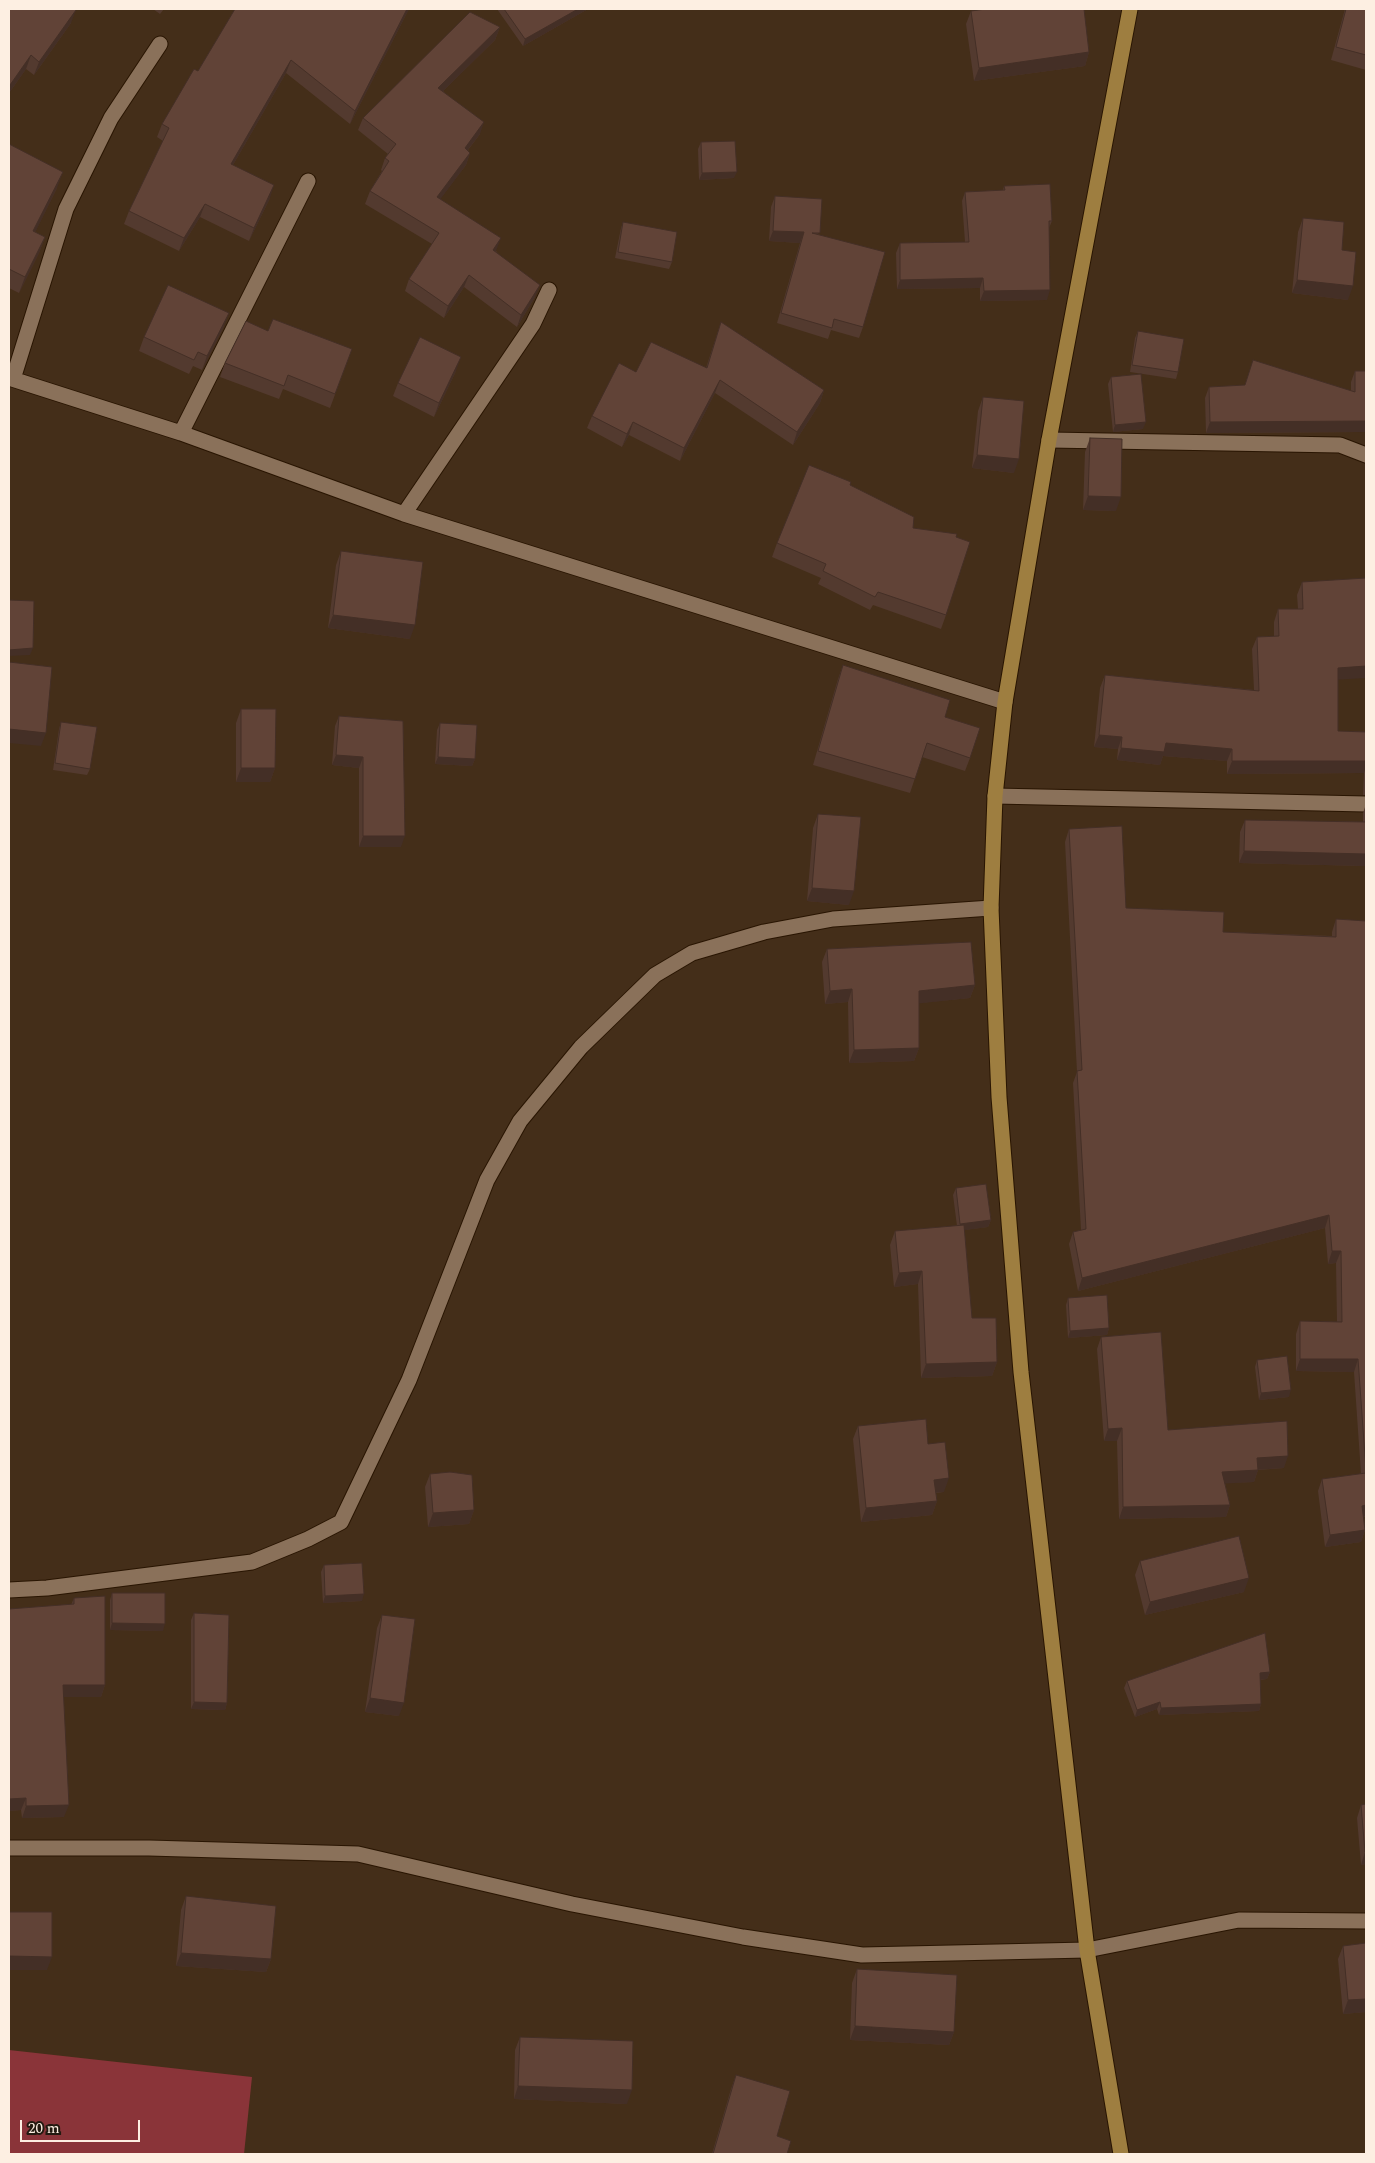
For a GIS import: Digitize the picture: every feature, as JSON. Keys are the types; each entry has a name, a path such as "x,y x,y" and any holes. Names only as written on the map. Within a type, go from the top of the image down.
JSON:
{"street":[{"path":"1121,2154 1088,1950 1021,1372 999,1097 991,908 995,796 1004,702 1048,440 1130,9"},
{"path":"160,44 111,118 66,209 11,378 181,433 404,514 1004,702"},
{"path":"181,433 308,181"},
{"path":"404,514 533,324 549,290"},
{"path":"1048,440 1340,445 1366,455"},
{"path":"995,796 1366,804"},
{"path":"9,1590 47,1588 252,1562 340,1522 409,1380 487,1180 520,1121 581,1047 656,975 692,952 764,932 833,919 991,908"},
{"path":"9,1848 149,1848 358,1854 572,1904 743,1937 862,1955 1088,1950 1239,1920 1366,1921"}],"shaded area":[{"path":"9,2050 252,2077 244,2154 9,2154"}],"building":[{"path":"9,9 76,10 39,62 31,55 10,85 9,84"},
{"path":"235,9 407,9 355,111 291,60 231,164 274,185 254,228 205,204 184,238 129,211 169,128 162,124 194,69 198,71"},
{"path":"504,9 578,9 525,39"},
{"path":"986,9 1084,9 1089,52 979,68 971,11"},
{"path":"1346,9 1366,9 1366,55 1336,47"},
{"path":"470,12 500,27 438,88 484,122 465,148 470,153 437,197 501,238 493,250 540,285 521,315 469,275 448,306 409,279 439,233 370,191 389,161 385,158 396,144 363,118"},
{"path":"735,141 737,172 702,173 701,142"},
{"path":"9,144 63,172 33,231 45,237 25,277 9,269"},
{"path":"1050,184 1052,221 1049,221 1050,290 984,291 983,278 900,280 900,243 969,242 965,192 1005,190 1004,186"},
{"path":"775,196 822,199 820,233 812,233 885,252 863,327 834,319 832,328 781,313 804,232 773,231"},
{"path":"1303,218 1344,222 1342,250 1356,252 1353,286 1297,280"},
{"path":"623,222 677,232 672,262 618,252"},
{"path":"168,285 229,313 207,356 198,352 194,360 144,337"},
{"path":"273,319 352,349 335,394 288,375 284,386 225,363 246,321 268,331"},
{"path":"721,322 824,390 797,432 720,380 684,448 633,422 627,434 592,416 619,363 636,372 651,342 707,368"},
{"path":"1138,331 1184,339 1178,372 1132,365"},
{"path":"420,337 461,357 439,403 398,383"},
{"path":"1253,360 1355,392 1355,371 1366,371 1366,421 1210,422 1209,387 1245,385"},
{"path":"1141,374 1146,422 1115,425 1111,377"},
{"path":"983,397 1024,401 1019,459 977,455"},
{"path":"1090,438 1122,439 1121,497 1088,496"},
{"path":"809,465 851,482 850,485 914,517 913,528 957,534 956,537 970,542 946,615 878,592 875,597 823,571 826,564 777,543"},
{"path":"341,551 423,562 415,625 333,615"},
{"path":"1366,578 1366,666 1338,668 1338,731 1366,732 1366,761 1232,761 1232,749 1166,743 1164,752 1121,748 1122,737 1099,735 1105,675 1259,691 1257,637 1279,636 1278,609 1303,609 1302,582"},
{"path":"9,600 34,601 33,648 9,650"},
{"path":"9,662 52,667 46,733 9,729"},
{"path":"843,665 950,700 945,717 980,728 970,758 927,743 915,779 818,751"},
{"path":"241,709 276,709 275,768 241,768"},
{"path":"339,716 403,721 405,836 363,836 363,757 336,755"},
{"path":"61,722 97,727 90,769 55,763"},
{"path":"440,723 477,725 475,759 438,757"},
{"path":"818,814 861,817 854,891 812,888"},
{"path":"1245,820 1366,822 1366,854 1244,851"},
{"path":"1122,826 1126,908 1224,912 1223,932 1336,937 1336,919 1366,921 1366,1470 1358,1359 1300,1359 1300,1321 1342,1322 1341,1251 1332,1251 1329,1215 1082,1278 1073,1232 1086,1229 1077,1071 1082,1070 1069,829"},
{"path":"971,942 975,985 919,991 919,1048 854,1050 852,989 830,991 827,949"},
{"path":"986,1184 991,1220 960,1224 956,1188"},
{"path":"964,1225 972,1318 996,1318 997,1362 926,1364 922,1271 899,1273 895,1231"},
{"path":"1107,1295 1109,1328 1070,1331 1068,1298"},
{"path":"1161,1332 1168,1430 1287,1421 1288,1456 1257,1458 1258,1470 1222,1472 1230,1505 1123,1507 1122,1428 1108,1429 1101,1337"},
{"path":"1287,1356 1291,1390 1261,1393 1257,1360"},
{"path":"926,1419 928,1444 945,1442 949,1478 934,1480 937,1501 866,1508 858,1426"},
{"path":"450,1472 472,1475 474,1510 433,1513 430,1474"},
{"path":"1366,1473 1366,1505 1362,1506 1365,1530 1330,1535 1322,1479"},
{"path":"1239,1536 1249,1578 1150,1602 1140,1561"},
{"path":"362,1563 364,1594 325,1596 324,1565"},
{"path":"112,1593 165,1593 165,1624 112,1623"},
{"path":"105,1596 105,1685 63,1685 69,1805 26,1806 26,1798 9,1799 9,1609 74,1604 74,1598"},
{"path":"194,1613 229,1615 227,1703 194,1702"},
{"path":"382,1615 415,1619 404,1703 370,1698"},
{"path":"1265,1633 1270,1672 1260,1673 1261,1704 1161,1708 1160,1702 1137,1710 1127,1681"},
{"path":"1366,1804 1366,1852 1365,1852 1361,1805"},
{"path":"186,1896 276,1906 271,1959 181,1953"},
{"path":"9,1912 52,1912 52,1957 9,1956"},
{"path":"1366,1943 1366,1999 1348,2000 1343,1946"},
{"path":"857,1969 957,1975 954,2032 855,2026"},
{"path":"520,2037 633,2041 632,2090 518,2086"},
{"path":"736,2075 790,2091 777,2136 791,2141 787,2154 713,2154"}]}
